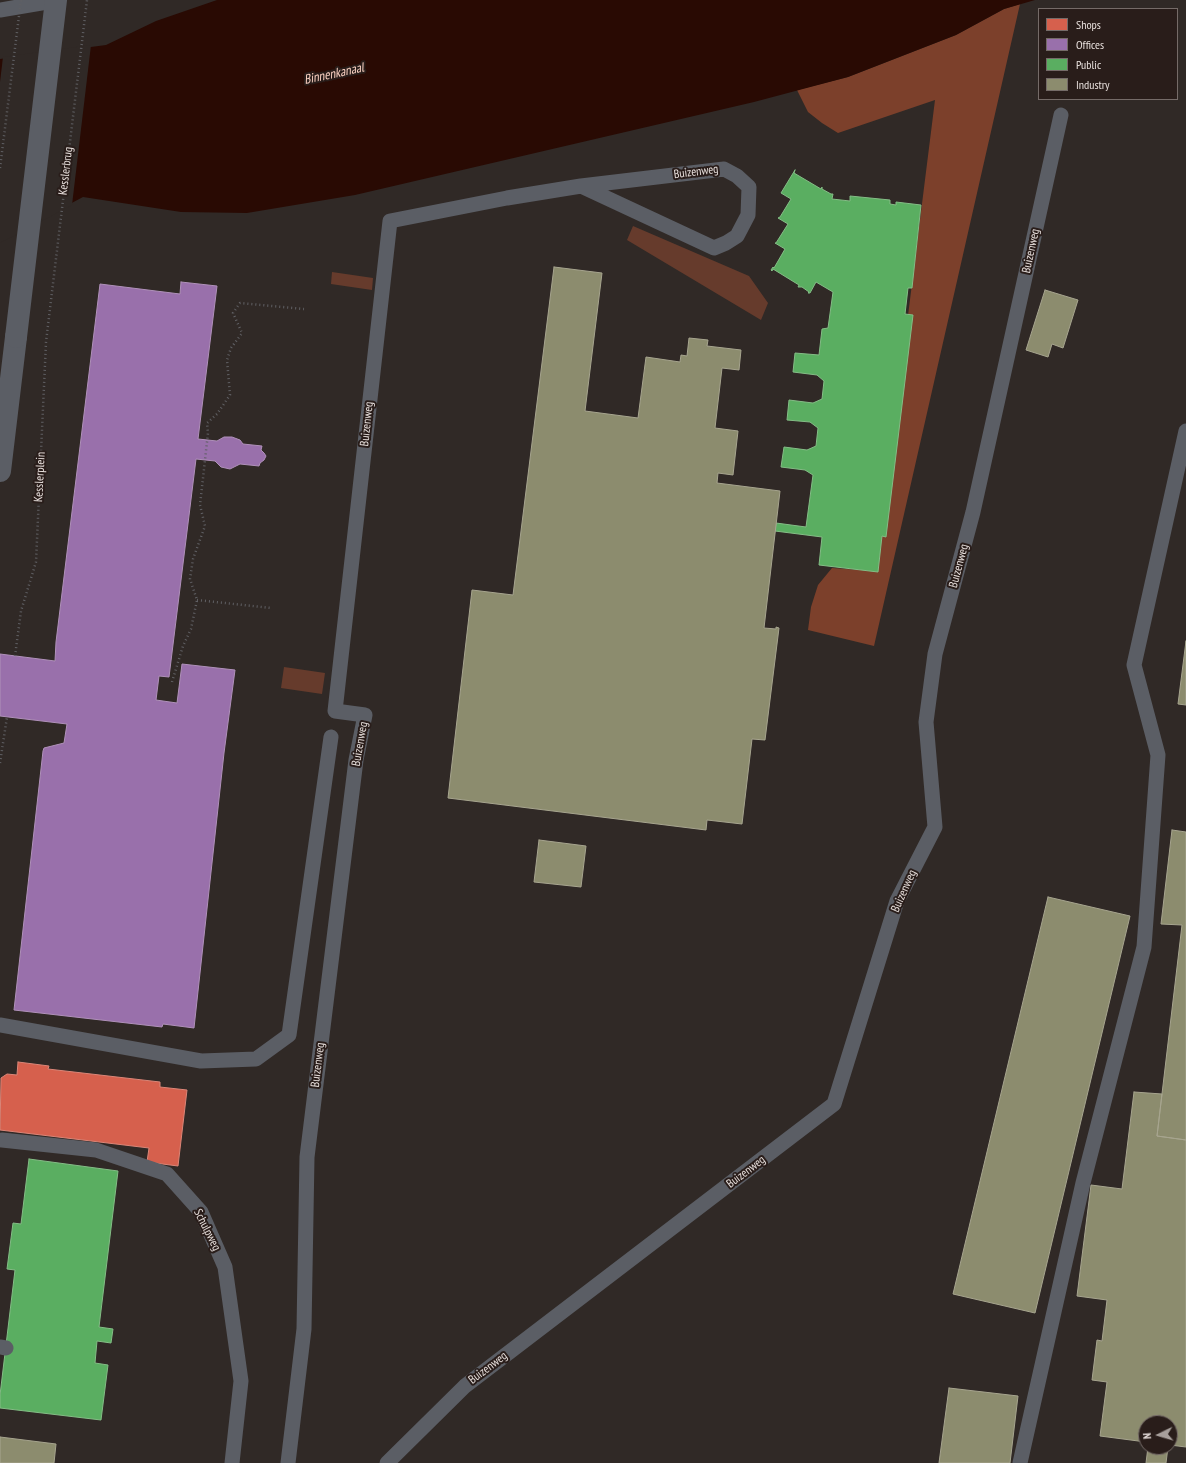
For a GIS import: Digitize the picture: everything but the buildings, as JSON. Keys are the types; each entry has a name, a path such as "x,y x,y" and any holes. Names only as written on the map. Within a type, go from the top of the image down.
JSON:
{"street":[{"path":"0,471 3,414 16,337 58,0"}],"lane":[{"path":"0,10 58,0"},
{"name":"Buizenweg","path":"387,1463 465,1386 834,1104 897,901 935,827 926,722 935,654 974,512 1061,115"},
{"name":"Buizenweg","path":"288,1463 304,1329 307,1157 356,760 365,715 335,711 390,221 507,198 581,186 724,169 737,176 749,187 748,215 737,236 714,248 581,186"},
{"path":"1020,1463 1083,1183 1144,947 1158,755 1134,665 1186,432"},
{"path":"0,1025 201,1061 256,1059 289,1035 331,737"},
{"name":"Schulpweg","path":"2,1140 96,1150 167,1174 202,1212 225,1266 241,1381 232,1463"}],"path":[{"path":"0,168 21,0"},
{"name":"Kesslerbrug","path":"46,342 86,0"},
{"path":"172,682 183,646 191,630 197,600 190,579 193,559 205,526 200,505 208,433 207,423 216,414 230,395 227,360 231,348 242,333 233,313 240,303 304,309"},
{"name":"Kesslerplein","path":"15,656 21,611 36,562 46,342"},
{"path":"197,600 271,608"},
{"path":"0,763 6,717"}],"shaded area":[{"path":"1020,4 874,646 808,630 811,607 818,585 832,568 876,571 935,100 838,133 808,112 797,90 848,77 956,35 1004,9"},
{"path":"633,226 749,276 768,303 761,320 627,240"},
{"path":"332,272 373,278 372,290 331,284"},
{"path":"284,667 325,673 322,694 281,688"}],"water":[{"name":"Binnenkanaal","path":"217,0 1035,0 1004,9 956,35 848,77 754,102 355,195 247,213 181,212 83,197 0,241 0,59 106,45 156,21"}],"pier":[{"path":"91,45 72,205 0,243 0,82 3,57"}]}
